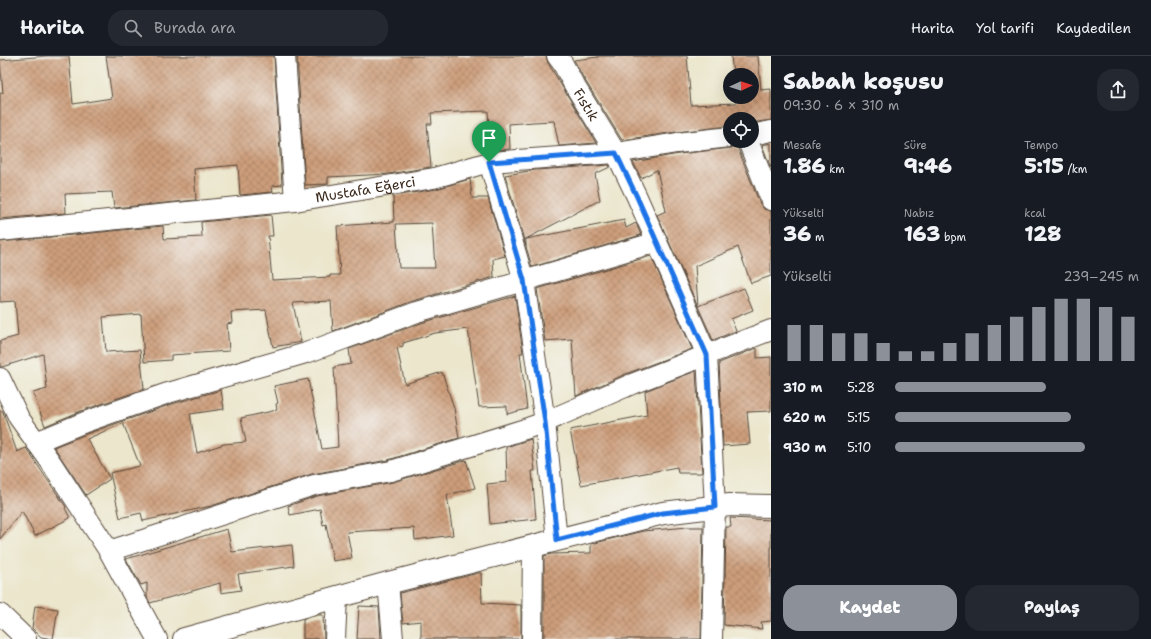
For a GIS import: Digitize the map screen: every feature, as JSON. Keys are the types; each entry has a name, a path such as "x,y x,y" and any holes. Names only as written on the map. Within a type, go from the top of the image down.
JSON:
{"street":[{"path":"285,56 295,201"},
{"name":"Fıstık","path":"557,56 564,64 573,83 616,153 707,355"},
{"path":"759,134 771,131"},
{"name":"Mustafa Eğerci","path":"0,231 295,201 434,178 489,162 616,153 678,143 723,139"},
{"path":"751,148 771,200"},
{"path":"489,162 524,280 545,422 557,540"},
{"path":"36,442 85,422 168,393 306,353 417,312 657,242"},
{"path":"109,551 314,485 391,471 545,422 632,384 771,330"},
{"path":"707,355 715,507 712,639"},
{"path":"0,378 19,418 109,551 157,639"},
{"path":"184,639 388,583 663,513 730,505 771,506"},
{"path":"532,639 534,546"},
{"path":"388,583 393,639"},
{"path":"335,639 337,598"},
{"path":"0,614 26,639"}],"building":[{"path":"47,56 69,56 73,104 112,98 106,56 274,56 282,185 272,186 273,192 240,195 238,165 194,169 196,200 114,208 112,192 65,194 66,213 0,219 0,93 3,93 0,60"},
{"path":"297,56 546,56 548,63 596,143 559,146 554,121 534,122 509,124 510,149 490,150 488,111 431,113 432,124 427,124 431,167 389,174 328,177 328,184 305,185"},
{"path":"687,56 691,105 759,104 759,68 732,68 731,56 758,56 761,90 771,89 771,120 759,122 759,112 723,112 723,127 622,140 574,60 598,57"},
{"path":"771,143 771,168 762,145"},
{"path":"738,148 760,204 764,209 771,211 771,276 751,283 738,247 695,266 698,306 744,288 753,310 731,319 736,331 713,340 657,215 666,211 657,170 641,178 633,162 679,154"},
{"path":"609,165 610,167 595,174 600,200 524,240 505,175 535,170"},
{"path":"470,179 472,198 488,198 505,256 493,259 494,277 413,301 333,331 331,301 293,303 301,342 273,347 266,310 231,312 232,323 227,324 229,351 171,355 171,360 144,362 141,314 103,317 106,352 140,350 144,389 81,411 45,426 33,393 47,389 43,354 0,367 0,341 18,336 15,301 0,302 0,242 163,226 164,239 202,237 201,222 271,215 273,236 268,236 272,280 330,277 330,275 340,275 337,226 394,222 393,196 436,189","holes":["432,223 435,268 399,268 396,224"]},
{"path":"624,220 626,228 636,223 641,235 532,267 526,246 526,239"},
{"path":"651,256 692,349 628,373 576,396 572,339 545,341 537,289"},
{"path":"515,296 523,353 520,353 527,409 507,414 507,406 479,407 468,329 435,333 403,343 403,346 397,348 405,384 442,372 454,408 459,438 388,460 312,474 211,506 143,521 141,513 120,518 110,473 140,466 123,423 87,439 110,479 86,495 54,447 172,404 221,390 224,409 190,414 197,453 224,444 246,442 241,418 277,410 276,404 278,403 274,386 308,379 322,449 338,447 334,367 351,364 349,349 421,323"},
{"path":"757,348 757,358 771,357 771,411 747,412 750,444 723,446 719,363"},
{"path":"696,371 702,473 678,473 677,467 581,485 570,430 647,415 645,391"},
{"path":"0,411 3,411 17,452 26,448 66,507 65,508 70,518 35,536 22,511 0,539"},
{"path":"531,439 535,471 532,471 536,519 490,524 487,484 507,482 506,447"},
{"path":"466,460 475,488 447,495 453,535 415,540 414,528 347,532 352,558 333,561 326,524 323,525 320,509 290,515 288,506 317,496 393,482"},
{"path":"730,518 771,520 771,621 761,622 762,629 724,625 726,527 731,527"},
{"path":"703,527 701,639 544,639 544,556 551,554 591,553 591,544 643,531"},
{"path":"227,529 232,552 292,545 294,566 238,574 241,590 221,593 220,583 150,603 147,597 147,583 141,585 126,559"},
{"path":"481,573 482,603 521,605 521,639 421,639 421,621 403,623 400,593"},
{"path":"35,606 58,609 53,639 41,637 32,628"},
{"path":"359,606 379,607 381,639 357,639"},
{"path":"323,615 324,639 303,639 303,619"}],"route":[{"path":"616,153 707,355 715,507 663,513 557,540 545,422 524,280 489,162 616,153"}]}
